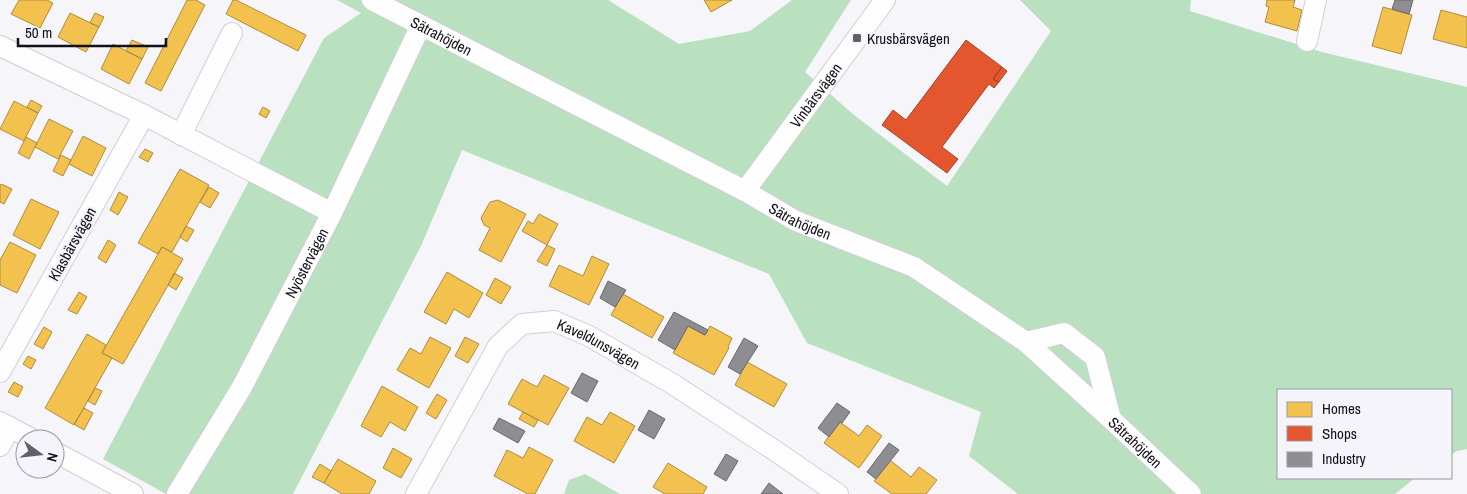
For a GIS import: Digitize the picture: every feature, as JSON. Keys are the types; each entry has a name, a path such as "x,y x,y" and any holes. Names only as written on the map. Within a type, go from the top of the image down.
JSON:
{"street":[{"name":"Sätrahöjden","path":"372,0 746,191 796,221 914,267 1026,342 1191,494"},
{"name":"Vinbärsvägen","path":"746,191 885,0"},
{"path":"1307,41 1316,0"},
{"name":"Nyöstervägen","path":"176,494 242,387 332,213 421,25"},
{"path":"181,135 232,33"},
{"path":"0,46 144,115 332,213"},
{"name":"Klasbärsvägen","path":"0,372 144,115"},
{"name":"Kaveldunsvägen","path":"416,494 498,346 522,324 554,321 589,336 671,383 838,494"},
{"path":"1026,342 1064,332 1095,358 1111,419"},
{"path":"0,446 5,424"},
{"path":"65,457 133,494"}],"green space":[{"path":"337,0 608,0 679,44 750,31 792,0 851,0 805,72 854,115 947,186 1051,31 1020,0 1191,0 1190,11 1322,52 1467,87 1467,449 1452,454 1452,389 1277,389 1277,479 1414,479 1395,494 1018,494 969,456 981,412 807,343 769,274 462,150 421,246 293,494 166,494 103,459 324,38 361,13"},
{"path":"585,474 620,494 564,494 569,480"}],"building: Homes":[{"path":"19,0 47,0 53,3 40,28 11,14"},
{"path":"187,0 196,0 205,5 161,91 145,83"},
{"path":"233,0 306,35 298,51 226,14"},
{"path":"704,0 732,0 711,12"},
{"path":"1267,0 1295,0 1293,7 1302,10 1297,31 1265,22 1269,7 1266,6"},
{"path":"1383,7 1412,15 1401,54 1372,46"},
{"path":"1441,10 1467,17 1467,48 1433,39"},
{"path":"70,13 99,27 86,52 58,37"},
{"path":"95,13 104,17 99,27 90,23"},
{"path":"132,40 148,47 142,59 126,51"},
{"path":"113,44 142,59 129,84 101,69"},
{"path":"31,100 42,106 38,113 27,107"},
{"path":"14,101 38,113 24,141 0,129"},
{"path":"263,107 270,111 266,118 259,114"},
{"path":"49,119 73,131 58,159 35,147"},
{"path":"83,136 106,148 92,176 69,164"},
{"path":"26,137 37,143 29,159 18,153"},
{"path":"145,149 153,153 148,162 139,157"},
{"path":"61,155 71,160 63,176 53,171"},
{"path":"180,169 209,185 172,252 162,247 158,254 138,243"},
{"path":"1,184 12,189 4,204 0,202"},
{"path":"209,187 219,193 210,208 200,202"},
{"path":"119,192 128,197 118,215 110,210"},
{"path":"31,199 59,212 40,249 13,235"},
{"path":"498,200 526,214 501,262 479,250 490,228 484,225 481,218 490,202"},
{"path":"539,214 558,224 547,245 522,231 528,221 533,224"},
{"path":"186,226 194,230 187,242 180,237"},
{"path":"108,240 116,245 106,263 98,258"},
{"path":"10,242 36,255 17,293 0,285 0,260"},
{"path":"547,245 555,249 547,266 537,261"},
{"path":"162,247 183,259 123,364 102,353"},
{"path":"592,256 609,264 589,305 549,286 559,265 583,276"},
{"path":"447,272 483,293 469,318 454,309 446,324 424,312"},
{"path":"174,273 183,278 176,290 168,285"},
{"path":"495,278 511,287 501,304 486,295"},
{"path":"79,292 87,297 77,314 68,310"},
{"path":"623,294 664,317 652,338 611,315"},
{"path":"688,326 705,335 710,326 732,338 729,348 714,375 673,353"},
{"path":"44,327 52,332 43,349 34,344"},
{"path":"87,334 106,345 102,353 112,358 74,425 45,408"},
{"path":"430,337 451,348 429,388 397,370 410,348 421,354"},
{"path":"465,337 479,344 468,363 455,356"},
{"path":"28,356 36,360 31,369 23,364"},
{"path":"747,362 787,384 774,407 735,385"},
{"path":"544,375 569,388 548,425 508,404 522,379 537,387"},
{"path":"14,382 23,387 18,397 8,392"},
{"path":"382,386 418,407 405,431 390,422 381,437 361,426"},
{"path":"95,388 102,391 95,405 88,401"},
{"path":"437,394 447,400 436,419 426,413"},
{"path":"84,408 93,413 84,430 74,424"},
{"path":"523,412 538,420 534,427 519,419"},
{"path":"610,412 635,426 614,463 574,441 587,417 602,425"},
{"path":"840,422 859,436 867,425 882,436 859,468 824,443"},
{"path":"529,447 553,460 535,494 528,494 494,476 507,450 523,458"},
{"path":"393,448 412,459 401,478 383,468"},
{"path":"338,459 376,481 369,494 342,494 324,483"},
{"path":"890,460 911,477 919,467 937,480 926,494 892,494 874,481"},
{"path":"668,463 707,487 703,494 665,494 653,487"},
{"path":"320,464 331,471 324,483 312,477"}],"building: Shops":[{"path":"966,40 1002,67 993,79 999,82 994,88 989,84 942,147 958,159 947,173 882,125 893,110 906,120"},
{"path":"1002,67 1007,71 999,82 993,79"}],"building: Industry":[{"path":"1395,0 1413,0 1409,14 1392,9"},
{"path":"608,281 626,290 615,307 600,298"},
{"path":"674,312 708,330 705,335 688,326 675,350 658,340"},
{"path":"744,338 758,346 740,374 728,367"},
{"path":"582,373 598,381 587,402 571,393"},
{"path":"837,403 850,412 829,437 818,428"},
{"path":"649,410 665,419 654,439 638,430"},
{"path":"499,418 525,431 518,443 493,429"},
{"path":"889,443 899,450 876,479 867,472"},
{"path":"726,454 738,461 726,481 714,474"},
{"path":"769,483 783,494 761,494"}],"place":[{"name":"Krusbärsvägen","path":"857,38"}]}
